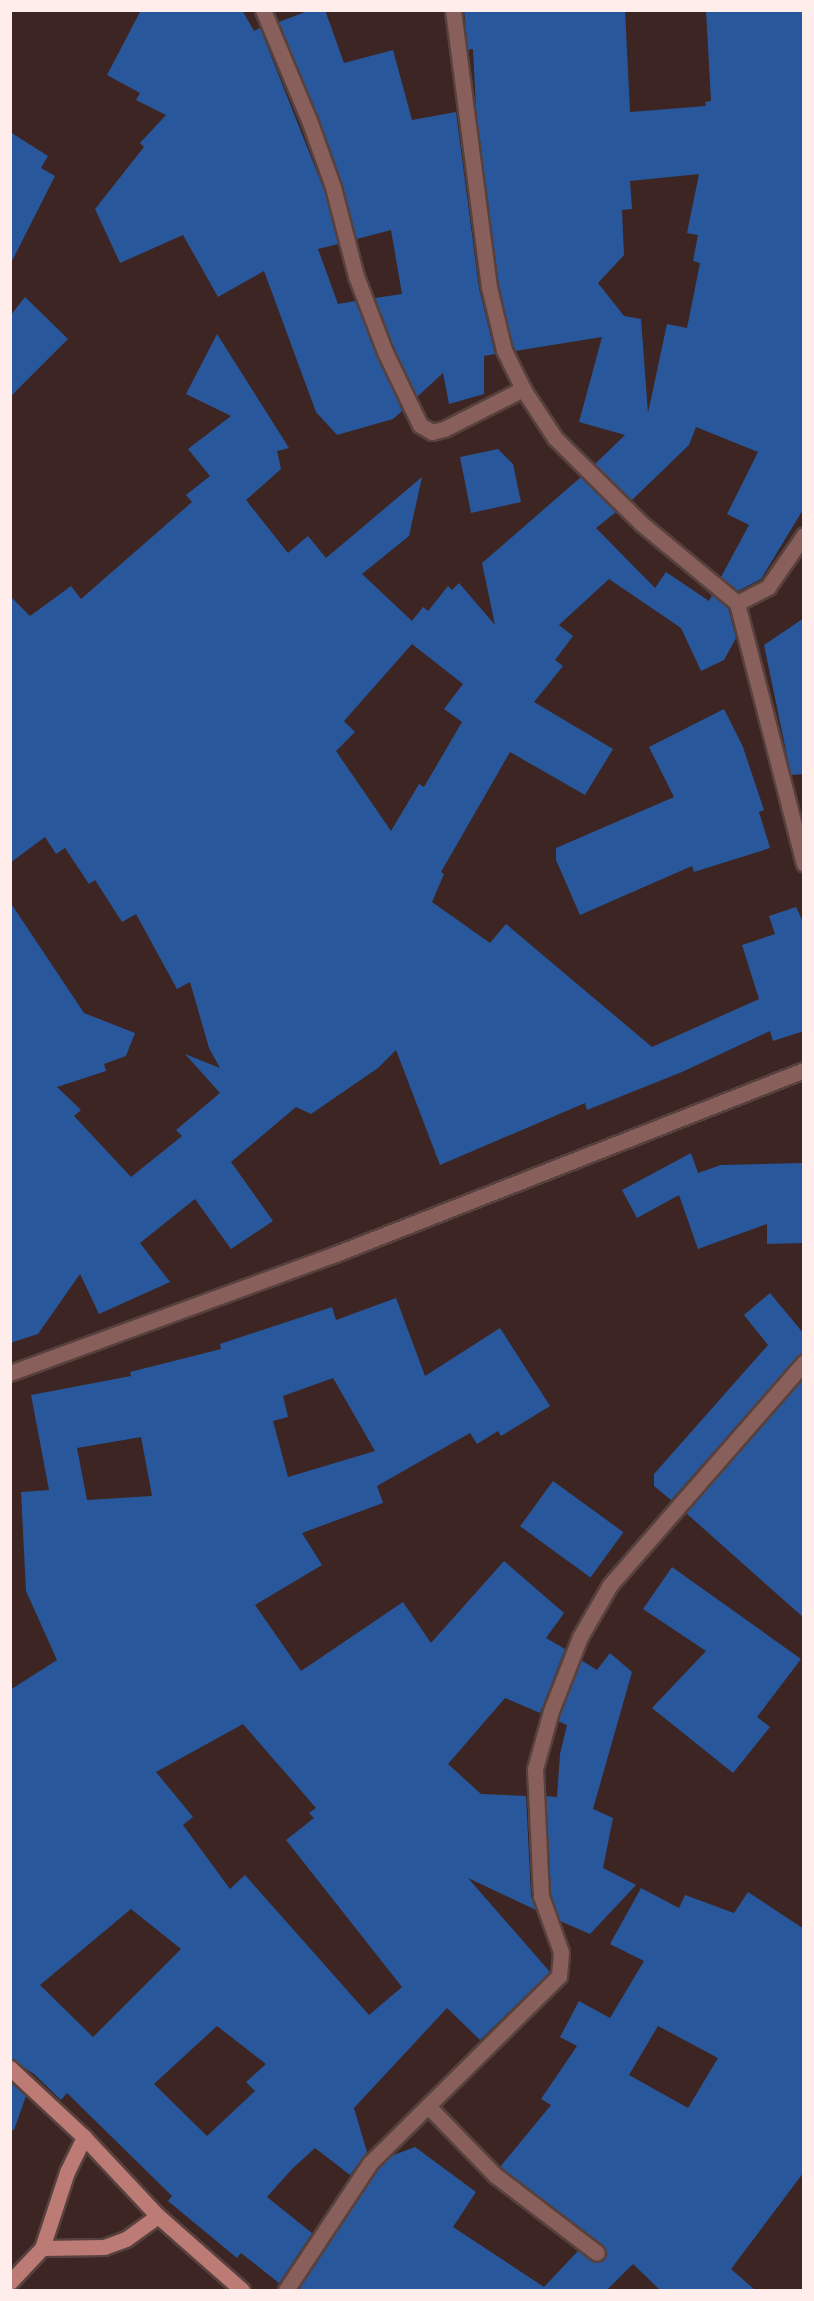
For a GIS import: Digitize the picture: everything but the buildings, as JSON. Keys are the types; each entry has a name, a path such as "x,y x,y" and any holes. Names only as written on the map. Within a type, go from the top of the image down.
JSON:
{"main road":[{"path":"10,2068 84,2138 158,2216 242,2290"},
{"path":"10,2282 42,2248 67,2172 84,2138"},
{"path":"42,2248 104,2247 126,2239 158,2216"}],"street":[{"path":"263,10 329,176 356,276 385,352 420,425 432,432 444,429 523,389"},
{"path":"453,10 489,287 504,350 523,389 555,438 602,486 737,603 804,864"},
{"path":"737,603 768,587 804,536"},
{"path":"10,1373 333,1255 804,1070"},
{"path":"286,2290 370,2163 429,2108 535,2002 561,1970 561,1952 541,1896 535,1769 551,1711 580,1636 610,1585 804,1363"},
{"path":"429,2108 495,2175 597,2253"}]}
